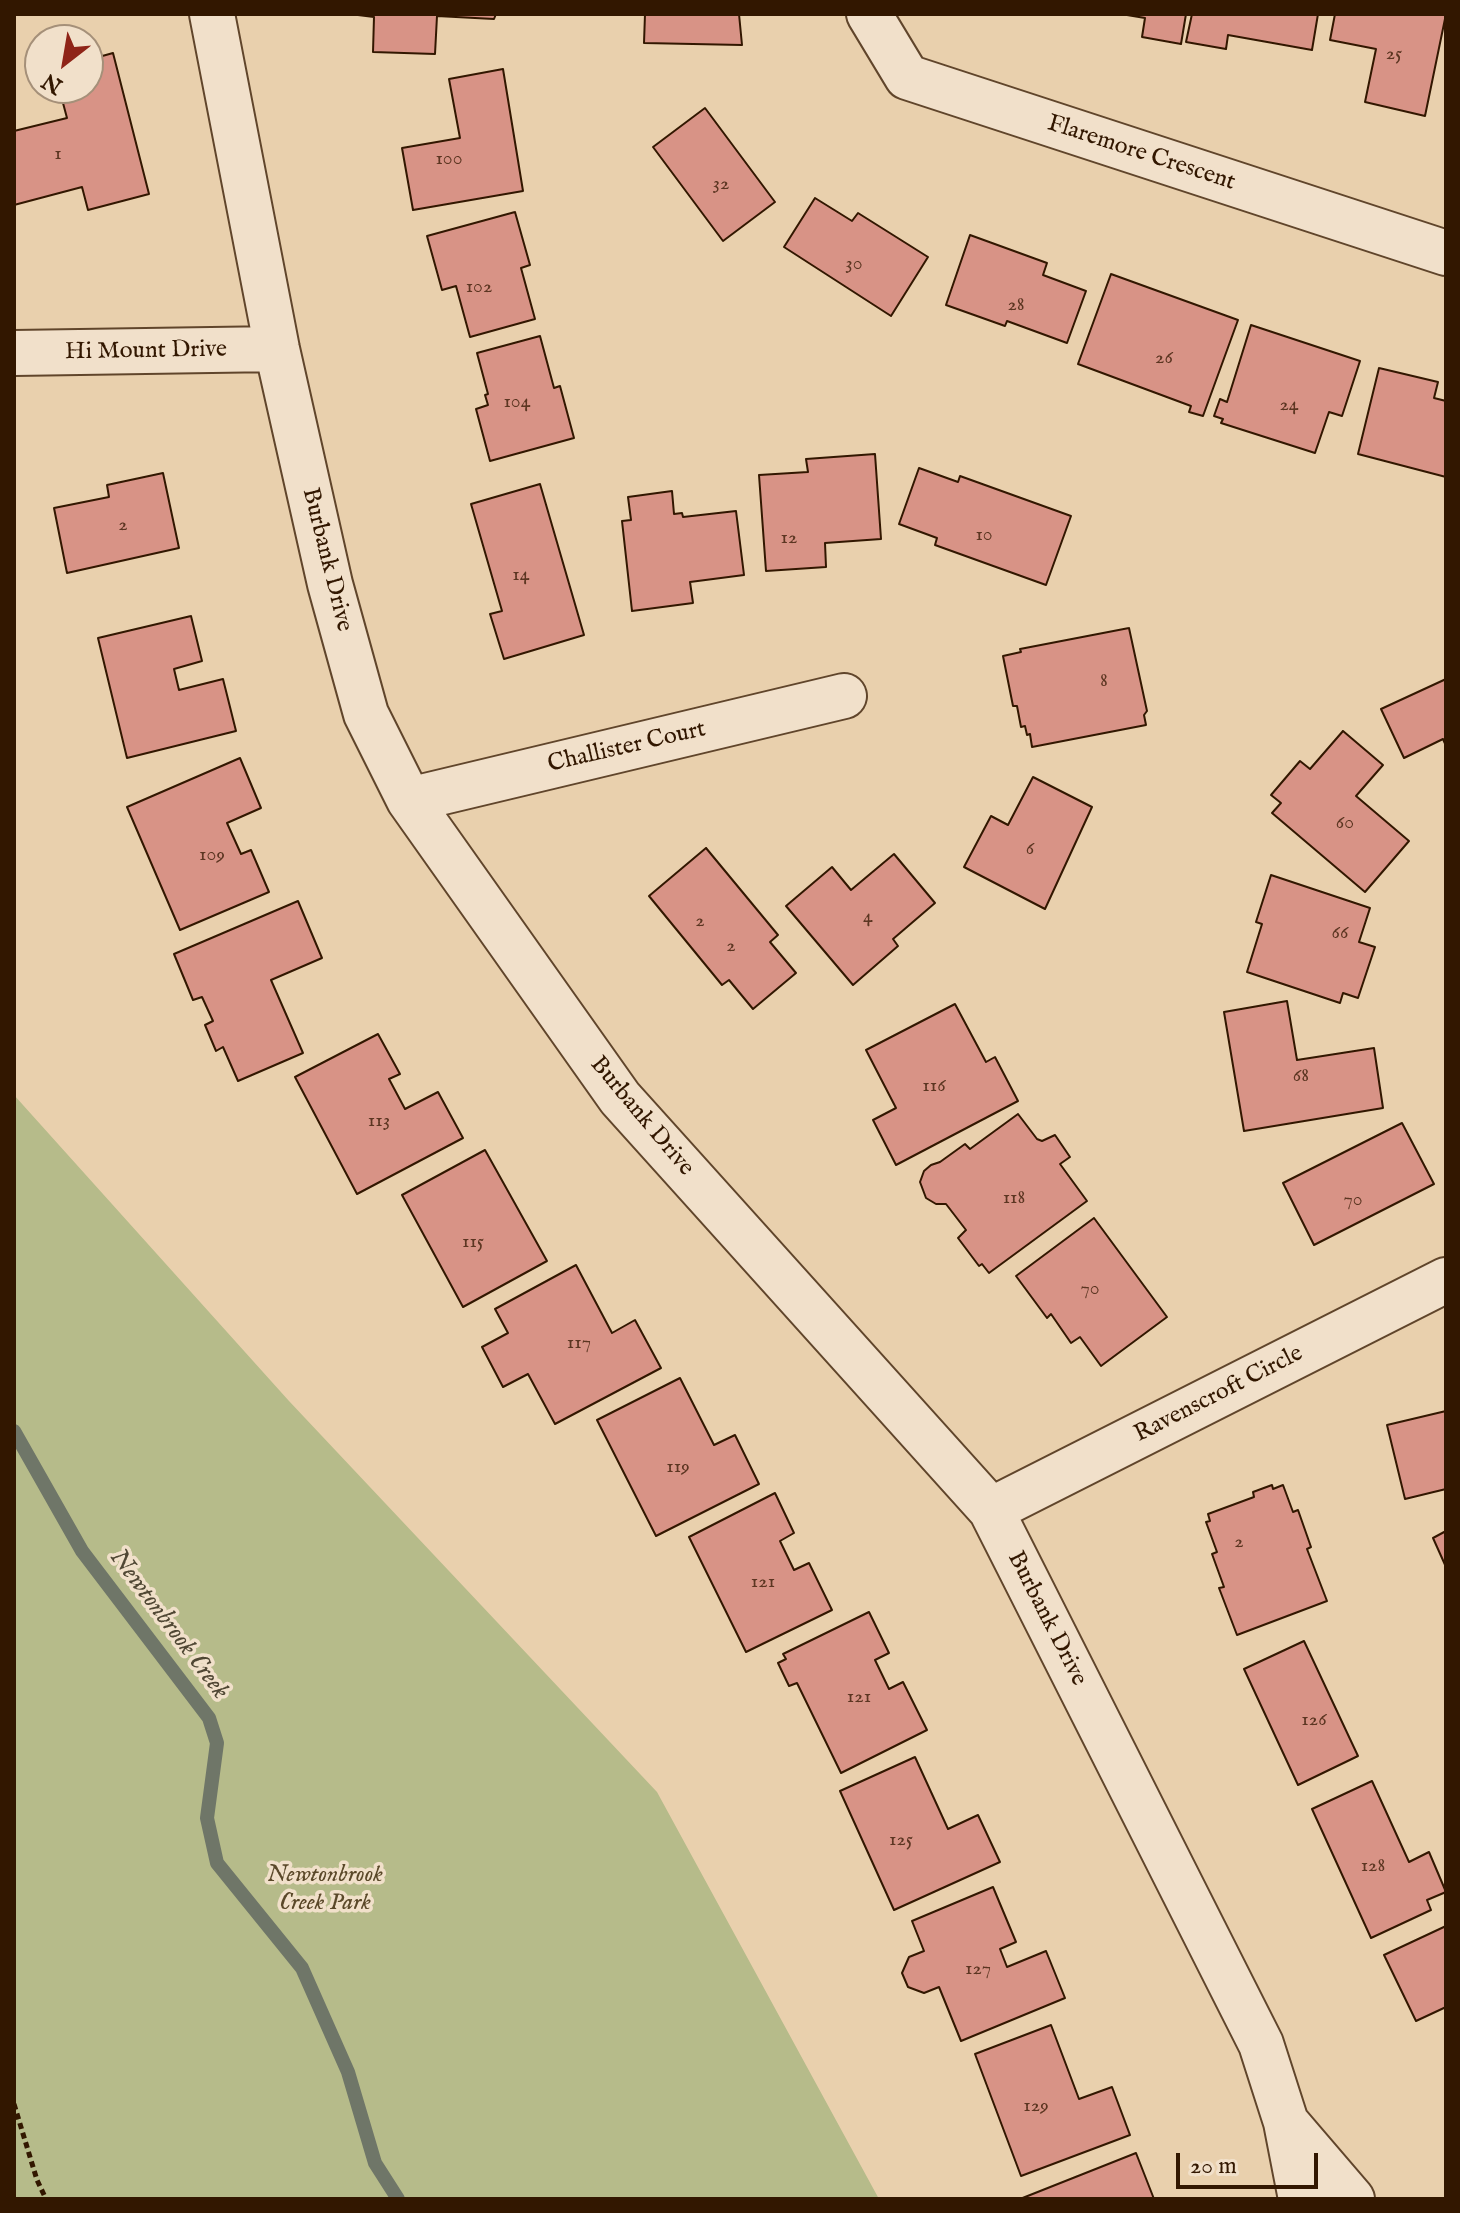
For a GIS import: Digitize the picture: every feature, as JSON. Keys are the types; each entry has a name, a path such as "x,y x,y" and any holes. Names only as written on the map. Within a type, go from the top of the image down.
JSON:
{"street":[{"name":"Burbank Drive","path":"212,14 277,349 330,584 366,714 409,800 620,1098 991,1510 1261,2044 1286,2122 1301,2199"},
{"name":"Flaremore Crescent","path":"869,14 907,77 1446,253"},
{"name":"Hi Mount Drive","path":"14,353 277,349"},
{"name":"Challister Court","path":"409,800 844,696"},
{"name":"Ravenscroft Circle","path":"991,1510 1446,1280"},
{"name":"Burbank Drive","path":"1286,2122 1352,2199"}],"path":[{"path":"14,2104 37,2180 46,2199"}],"green space":[{"name":"Newtonbrook Creek Park","path":"14,1095 289,1401 657,1792 879,2199 14,2199"}],"building":[{"path":"350,14 496,14 494,19 437,16 435,54 373,52 374,17"},
{"path":"645,14 739,14 742,45 644,43"},
{"path":"1121,14 1186,14 1181,44 1142,37 1145,18"},
{"path":"1192,14 1318,14 1312,50 1228,35 1226,49 1186,42"},
{"path":"1335,14 1446,14 1425,116 1365,102 1376,49 1330,40"},
{"path":"113,53 149,194 88,210 82,187 14,205 14,131 67,118 63,104 104,104 104,56"},
{"path":"503,69 523,191 413,210 402,148 460,138 449,79"},
{"path":"705,108 775,202 723,241 653,147"},
{"path":"815,198 852,221 858,213 928,257 891,316 784,247"},
{"path":"515,212 530,265 521,268 535,319 470,337 456,286 442,290 427,236"},
{"path":"970,235 1047,263 1043,275 1086,291 1067,343 1007,321 1005,326 946,305"},
{"path":"1111,274 1238,320 1203,416 1189,412 1191,406 1078,364"},
{"path":"1251,325 1360,361 1342,416 1329,412 1315,453 1221,423 1223,419 1214,416 1220,399 1227,402"},
{"path":"540,336 554,388 560,386 574,438 490,461 476,409 488,405 477,353"},
{"path":"1379,368 1438,382 1434,398 1446,401 1446,477 1358,454"},
{"path":"875,454 881,539 825,543 826,567 766,571 759,475 808,472 806,459"},
{"path":"919,468 958,482 960,476 1071,516 1046,585 935,545 937,538 899,524"},
{"path":"163,473 179,548 67,573 54,508 109,497 107,485"},
{"path":"540,484 584,635 504,659 490,614 502,611 471,504"},
{"path":"672,491 674,514 682,513 683,517 736,511 744,575 690,582 693,603 632,611 622,521 631,520 628,497"},
{"path":"191,616 202,661 174,669 179,690 223,679 236,731 127,758 98,638"},
{"path":"1129,628 1147,711 1144,715 1146,725 1032,747 1030,734 1027,735 1025,726 1021,727 1017,706 1013,706 1003,656 1021,652 1020,649"},
{"path":"1446,679 1446,746 1443,739 1404,758 1381,709"},
{"path":"1343,731 1383,765 1356,796 1409,841 1365,892 1272,813 1281,803 1271,795 1300,761 1310,769"},
{"path":"240,758 261,808 227,823 241,854 251,850 269,892 180,930 127,807"},
{"path":"1033,777 1092,807 1045,909 964,867 991,816 1008,825"},
{"path":"706,848 778,935 770,942 796,973 753,1009 729,980 722,985 649,896"},
{"path":"894,854 935,903 893,939 898,946 853,985 786,906 832,867 851,890"},
{"path":"1271,875 1370,908 1359,942 1375,947 1358,998 1343,993 1340,1003 1247,972 1262,924 1256,922"},
{"path":"298,901 322,958 271,980 303,1053 238,1081 223,1047 216,1051 205,1025 213,1021 202,997 193,1000 174,954"},
{"path":"1287,1001 1297,1060 1374,1048 1383,1108 1244,1131 1224,1012"},
{"path":"955,1004 986,1062 995,1057 1018,1101 896,1165 873,1120 896,1108 866,1050"},
{"path":"378,1034 400,1074 389,1079 405,1109 438,1092 463,1138 357,1194 295,1077"},
{"path":"1018,1114 1037,1139 1042,1141 1055,1135 1070,1157 1060,1164 1087,1201 989,1273 982,1264 979,1266 958,1238 966,1230 946,1204 936,1204 926,1198 920,1182 924,1171 931,1165 965,1144 970,1149"},
{"path":"1402,1123 1434,1184 1314,1245 1283,1183"},
{"path":"485,1150 547,1261 463,1307 402,1195"},
{"path":"1094,1218 1167,1317 1101,1366 1080,1337 1071,1343 1051,1314 1047,1318 1016,1276"},
{"path":"576,1265 612,1333 635,1320 661,1368 555,1424 528,1374 503,1387 482,1347 508,1333 495,1309"},
{"path":"680,1378 714,1445 735,1435 759,1484 656,1536 597,1420"},
{"path":"1446,1411 1446,1489 1405,1499 1387,1425"},
{"path":"1272,1485 1273,1489 1283,1485 1293,1512 1298,1510 1311,1547 1307,1549 1327,1601 1237,1635 1219,1588 1224,1587 1212,1554 1217,1552 1206,1522 1210,1521 1208,1514 1254,1497 1253,1492"},
{"path":"775,1493 794,1533 780,1541 794,1570 809,1563 832,1610 746,1652 689,1537"},
{"path":"1446,1531 1446,1567 1433,1538"},
{"path":"869,1612 889,1653 875,1660 889,1689 903,1682 927,1730 841,1773 797,1683 789,1686 778,1663 786,1659 783,1654"},
{"path":"1304,1641 1358,1756 1298,1785 1244,1669"},
{"path":"915,1757 948,1829 978,1815 1000,1862 894,1910 840,1791"},
{"path":"1372,1781 1409,1862 1429,1852 1446,1892 1427,1900 1431,1910 1371,1938 1312,1809"},
{"path":"993,1887 1016,1942 1000,1949 1007,1967 1046,1951 1065,1998 961,2041 939,1987 924,1993 908,1987 902,1973 909,1957 924,1951 912,1921"},
{"path":"1446,1926 1446,2007 1416,2021 1384,1955"},
{"path":"1051,2025 1079,2099 1112,2087 1130,2135 1021,2176 975,2054"},
{"path":"1136,2153 1154,2199 1020,2199"}],"waterway":[{"name":"Newtonbrook Creek","path":"14,1431 82,1551 209,1718 217,1743 207,1818 217,1863 302,1968 348,2072 375,2163 398,2199"}]}
